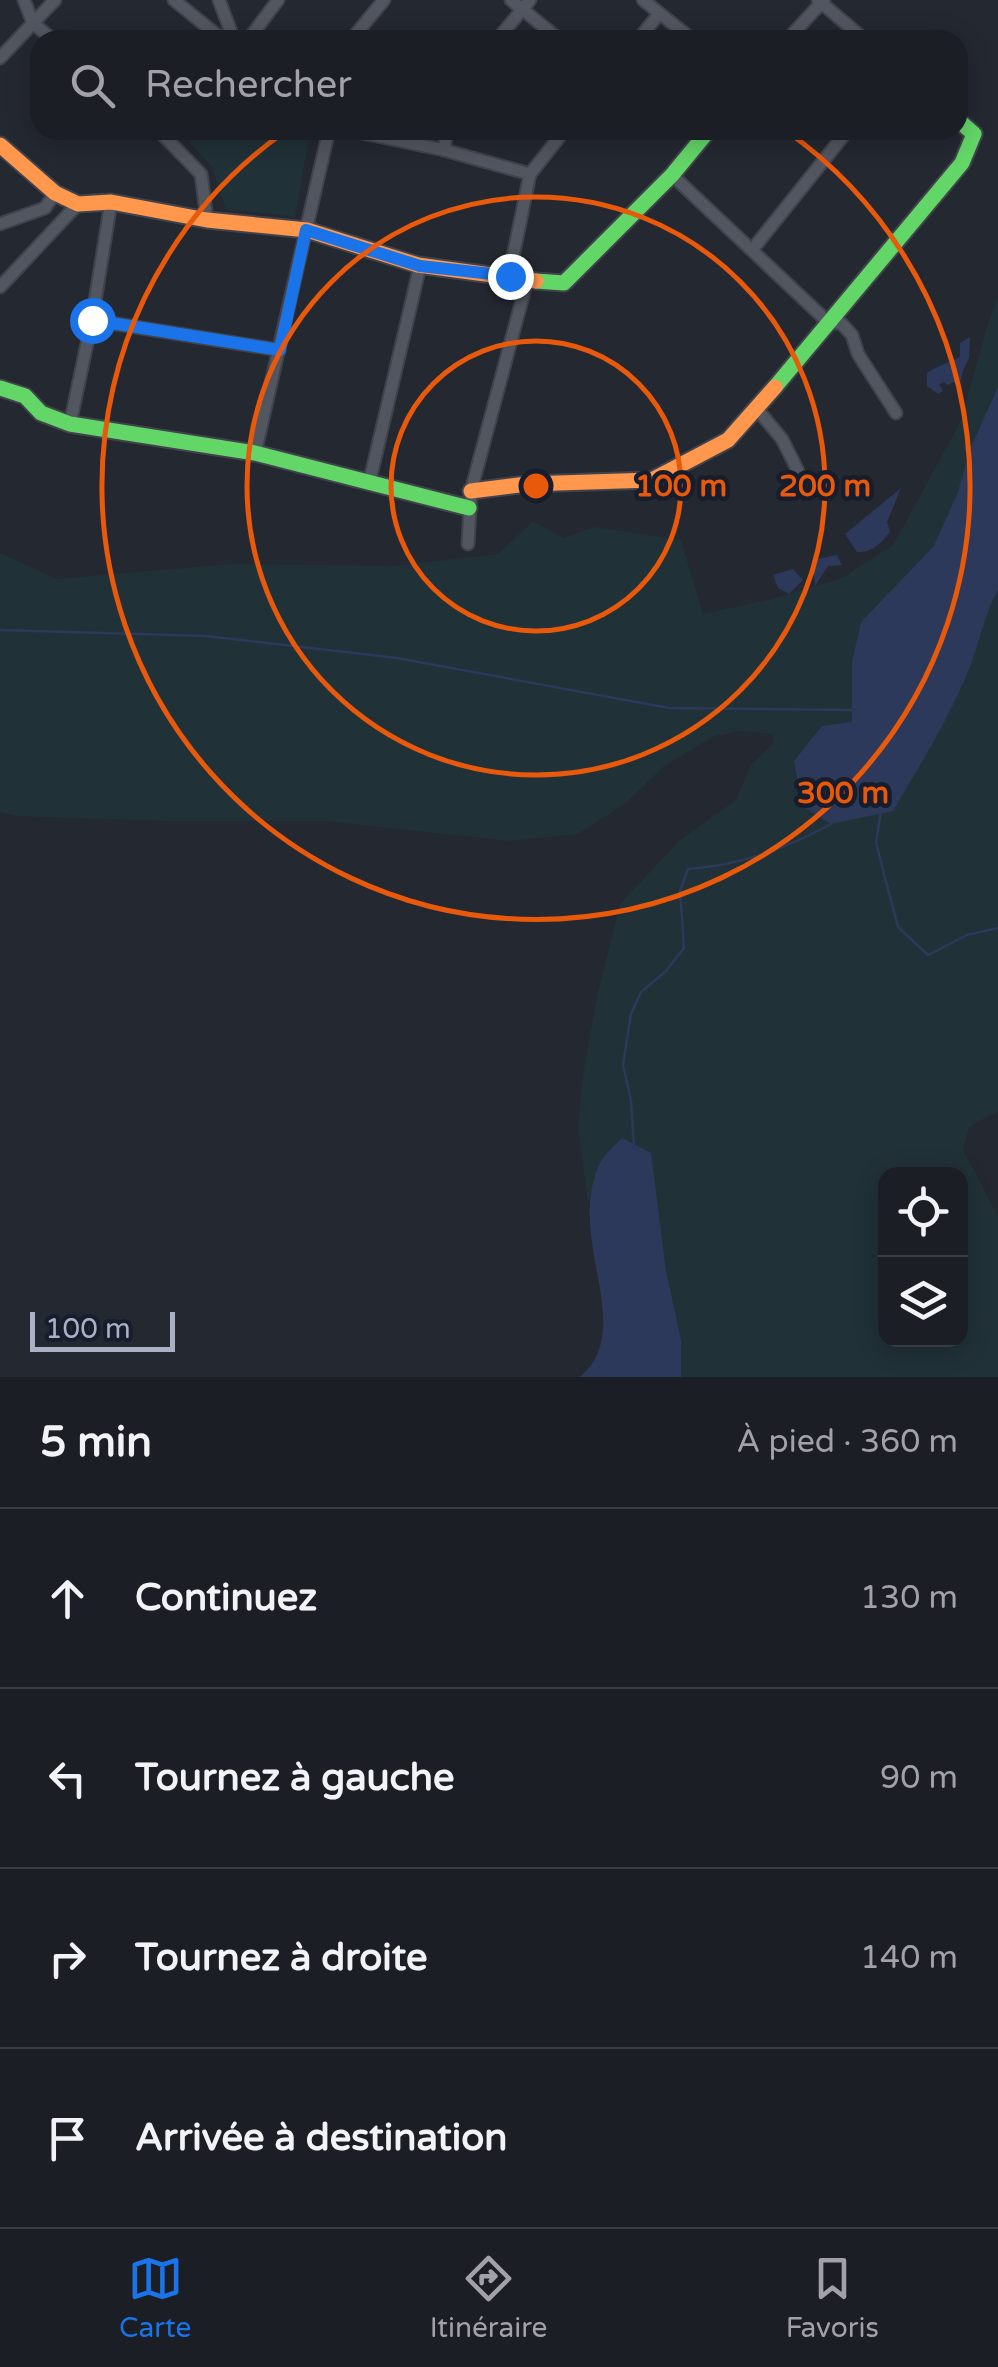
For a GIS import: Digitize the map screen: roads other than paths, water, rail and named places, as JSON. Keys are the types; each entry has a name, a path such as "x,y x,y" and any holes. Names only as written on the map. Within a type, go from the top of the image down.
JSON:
{"street":[{"path":"24,0 33,22 42,30"},
{"path":"0,58 55,0"},
{"path":"174,0 211,30"},
{"path":"219,0 230,30"},
{"path":"256,30 278,0"},
{"path":"359,30 384,0"},
{"path":"511,0 526,5 550,30"},
{"path":"643,0 680,30"},
{"path":"795,30 821,1 854,30"},
{"path":"505,30 526,5"},
{"path":"646,30 659,14"},
{"path":"471,491 527,484 652,480 728,440 758,410 962,163 974,134 968,129"},
{"path":"170,140 201,174 207,220"},
{"path":"255,454 327,140"},
{"path":"396,140 530,174"},
{"path":"444,150 446,140"},
{"path":"510,276 530,174 557,140"},
{"path":"0,146 55,193 78,204 112,202 207,220 306,230 420,266 564,283 672,175 700,140"},
{"path":"752,250 840,140"},
{"path":"672,175 828,322 841,323 852,335 858,354 896,413"},
{"path":"0,224 45,208 55,193"},
{"path":"70,424 112,202"},
{"path":"0,287 78,204"},
{"path":"369,484 420,266"},
{"path":"468,544 471,491 527,280"},
{"path":"92,320 280,350"},
{"path":"0,388 25,396 41,413 70,424 255,454 470,508"},
{"path":"758,410 782,439 798,472"}],"water":[{"path":"970,337 969,358 960,384 939,384 943,391 938,394 927,386 927,373 960,357 960,343"},
{"path":"998,387 998,590 971,664 945,721 893,811 831,824 802,806 794,761 822,726 852,722 852,662 861,622 934,546"},
{"path":"901,488 887,522 890,532 872,549 857,552 845,534"},
{"path":"837,555 842,565 828,566 815,586 812,560"},
{"path":"793,569 803,580 789,594 778,588 773,575"},
{"path":"622,1138 651,1153 666,1270 681,1340 681,1377 580,1377 595,1359 602,1338 603,1315 590,1213 592,1187 601,1161"}],"waterway":[{"path":"0,630 206,636 397,658 669,708 853,710"},
{"path":"881,810 876,843 898,927 928,955 967,935 998,928"},
{"path":"634,1147 631,1100 623,1065 631,1014 641,992 665,972 684,948 680,891 688,869 762,854 831,824"}]}
